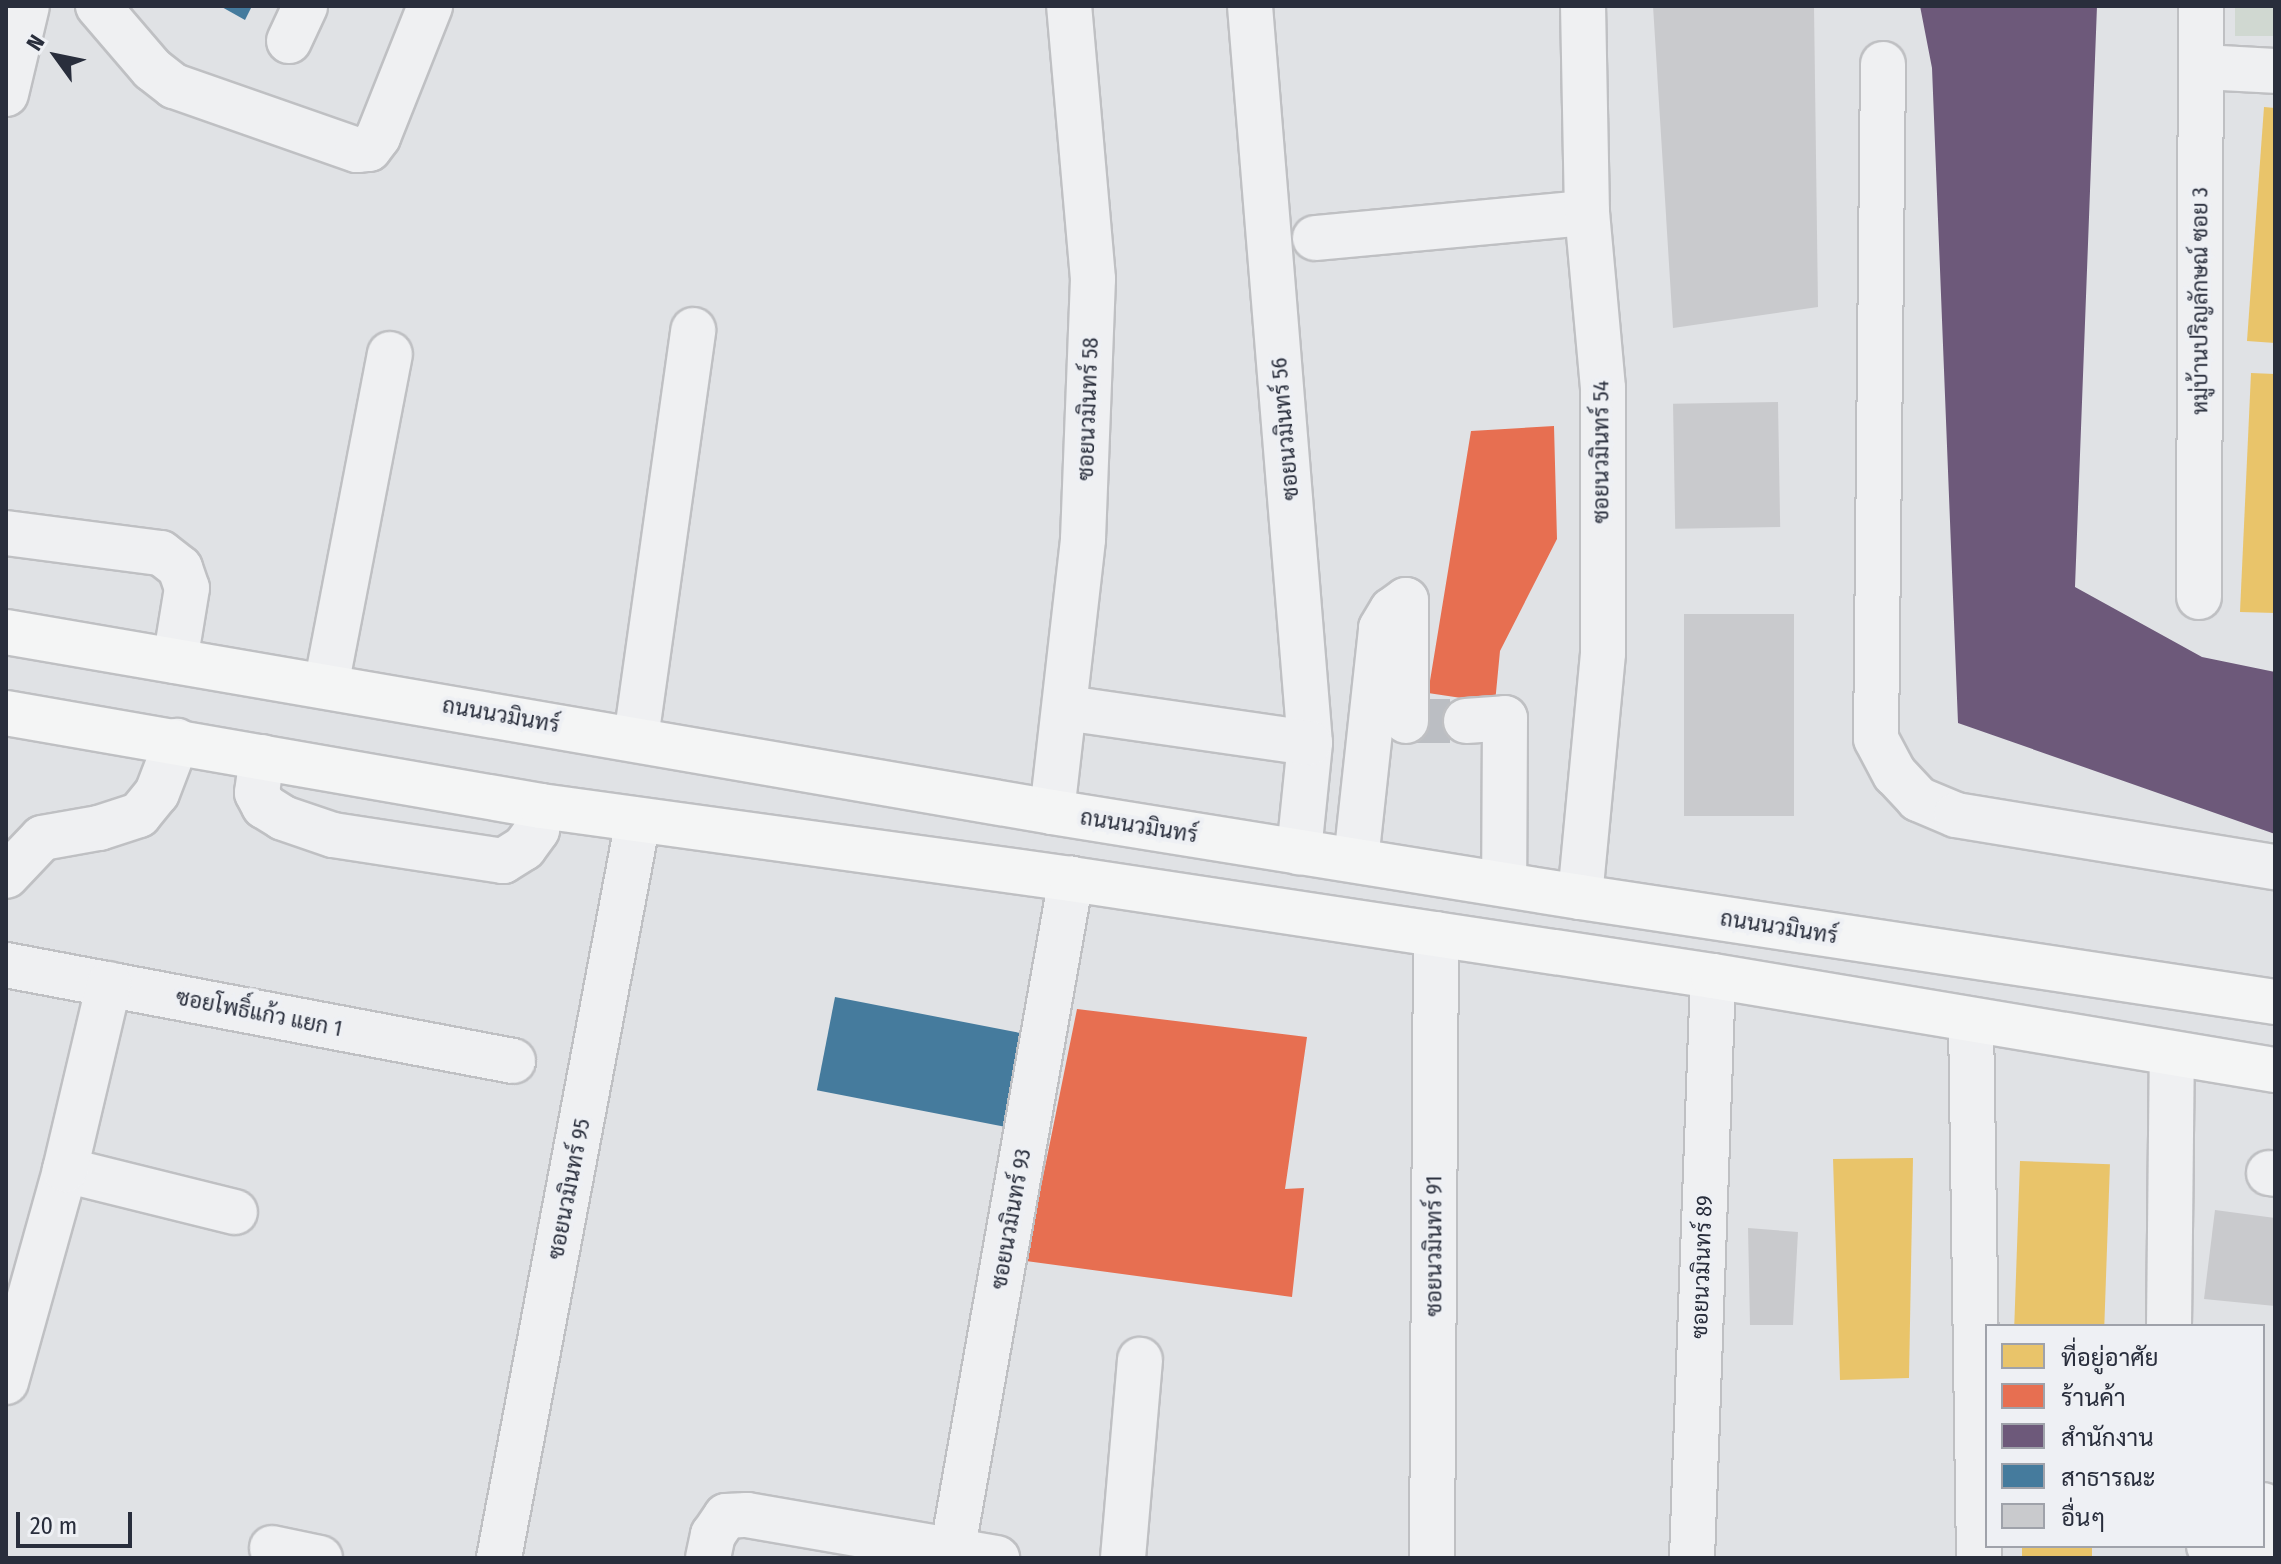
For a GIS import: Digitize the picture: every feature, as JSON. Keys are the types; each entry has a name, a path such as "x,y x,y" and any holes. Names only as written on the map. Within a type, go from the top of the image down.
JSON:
{"main road":[{"name":"ถนนนวมินทร์","path":"6,632 1052,812 1439,871 1580,897 2275,1002"},
{"path":"6,713 541,806 1071,879 1713,976 2275,1070"},
{"path":"1436,934 1439,871"}],"street":[{"path":"6,94 27,6"},
{"path":"98,6 152,69 174,86 357,150 369,149 378,137 430,6"},
{"name":"ซอยนวมินทร์ 58","path":"1052,812 1083,539 1093,279 1069,6"},
{"name":"ซอยนวมินทร์ 56","path":"1250,6 1310,743 1299,852"},
{"name":"ซอยนวมินทร์ 54","path":"1580,897 1603,653 1603,388 1587,213 1583,6"},
{"name":"หมู่บ้านปริญลักษณ์ ซอย 3","path":"2199,597 2201,6"},
{"path":"1883,64 1876,739 1895,774 1918,799 1956,815 2275,867"},
{"path":"2202,67 2275,71"},
{"path":"1315,238 1587,213"},
{"path":"636,738 693,330"},
{"path":"326,686 390,354"},
{"path":"6,533 161,553 180,568 187,588 175,661"},
{"path":"1356,860 1381,628 1392,610 1406,600 1406,721"},
{"path":"1066,708 1310,743"},
{"path":"1466,721 1505,718 1504,884"},
{"path":"6,876 42,838 99,828 139,815 157,793 177,741"},
{"path":"262,757 257,793 264,806 283,818 333,835 503,861 524,848 537,830 541,806"},
{"name":"ซอยนวมินทร์ 95","path":"499,1558 638,820"},
{"name":"ซอยนวมินทร์ 93","path":"951,1555 1071,879"},
{"name":"ซอยนวมินทร์ 91","path":"1432,1558 1436,934"},
{"name":"ซอยโพธิ์แก้ว แยก 1","path":"6,965 513,1061"},
{"name":"ซอยนวมินทร์ 89","path":"1692,1558 1713,976"},
{"path":"6,1382 65,1170 109,984"},
{"path":"1971,1020 1979,1558"},
{"path":"2169,1324 2172,1054"},
{"path":"65,1170 235,1212"},
{"path":"1123,1558 1140,1360"},
{"path":"708,1558 713,1535 726,1516 747,1515 951,1555 997,1558"},
{"path":"272,1548 320,1558"}],"shaded area":[{"path":"2235,6 2275,6 2275,36 2235,36"}],"building: ที่อยู่อาศัย":[{"path":"2264,107 2275,108 2275,343 2247,341"},
{"path":"2251,373 2275,374 2275,613 2240,612"},
{"path":"1913,1158 1909,1378 1840,1380 1833,1159"},
{"path":"2020,1161 2110,1164 2104,1324 2014,1324"},
{"path":"2022,1548 2092,1548 2092,1558 2022,1558"}],"building: ร้านค้า":[{"path":"1554,426 1557,539 1500,651 1495,703 1428,693 1471,431"},
{"path":"1077,1009 1307,1037 1285,1189 1304,1188 1292,1297 1026,1261"}],"building: สำนักงาน":[{"path":"1920,6 2097,6 2075,587 2202,657 2275,672 2275,834 1958,723 1932,68"}],"building: สาธารณะ":[{"path":"220,6 252,6 245,20"},
{"path":"835,997 1022,1033 1003,1127 817,1090"}],"building: อื่นๆ":[{"path":"1653,6 1814,6 1818,307 1673,328"},
{"path":"1778,402 1780,527 1675,529 1673,404"},
{"path":"1684,614 1794,614 1794,816 1684,816"},
{"path":"2215,1210 2275,1218 2275,1306 2204,1299"},
{"path":"1748,1228 1798,1232 1793,1325 1750,1325"}],"tunnel":[{"path":"1406,721 1466,721"}]}
